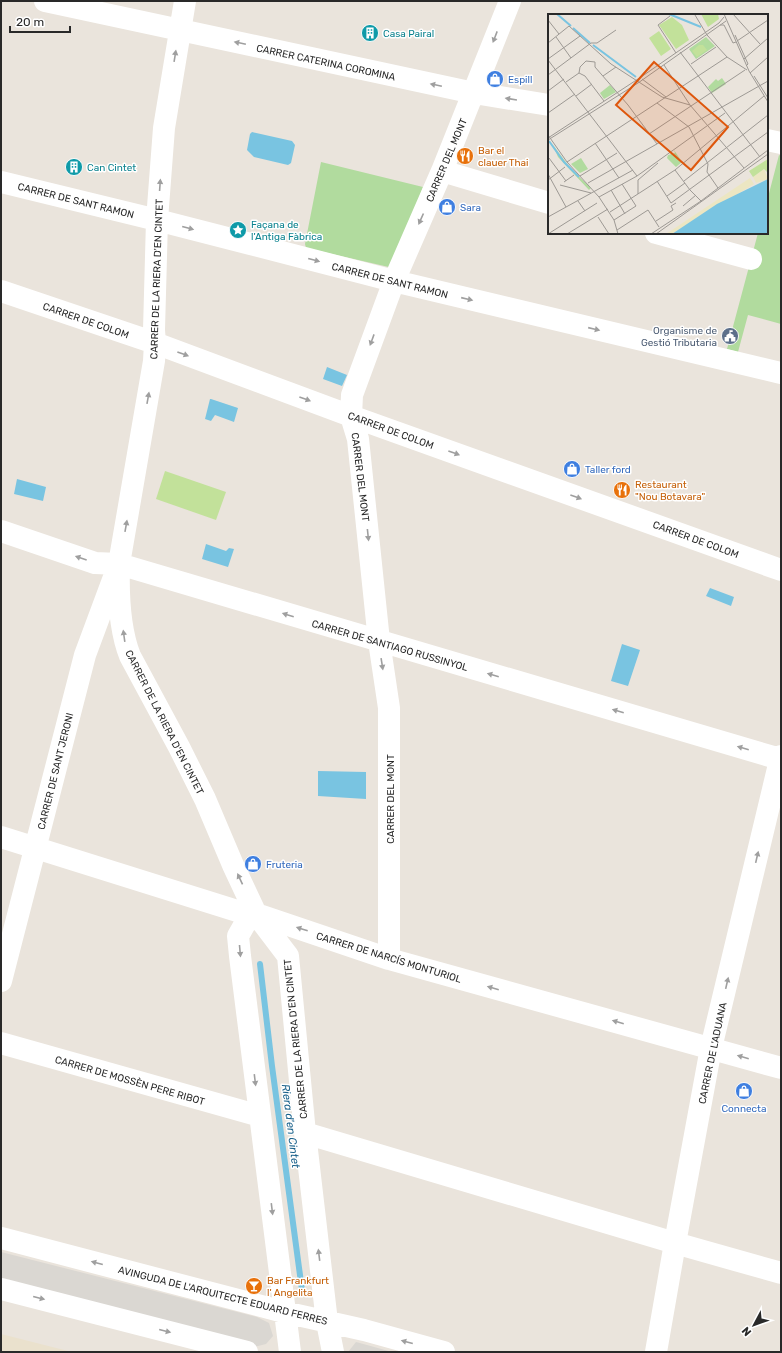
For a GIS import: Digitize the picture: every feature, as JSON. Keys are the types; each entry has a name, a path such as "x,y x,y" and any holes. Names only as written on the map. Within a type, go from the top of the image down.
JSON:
{"street":[{"name":"CARRER CATERINA COROMINA","path":"45,1 474,93 548,105"},
{"name":"CARRER DE LA RIERA D'EN CINTET","path":"185,1 164,128 157,220 154,361 119,564 118,595 125,645 136,669 179,747 205,799 253,915 288,956 305,1133 327,1322 334,1352"},
{"name":"CARRER DEL MONT","path":"389,959 389,708 379,641 358,438 351,416 352,395 394,281 442,171 510,1"},
{"path":"768,140 781,143"},
{"path":"442,171 548,203"},
{"name":"CARRER DE SANT RAMON","path":"1,182 157,220 394,281 781,373"},
{"path":"660,234 751,259"},
{"name":"CARRER DE COLOM","path":"1,291 155,344 781,570"},
{"name":"CARRER DE SANTIAGO RUSSINYOL","path":"1,531 95,563 119,564 781,757"},
{"name":"CARRER DE SANT JERONI","path":"1,981 85,655 119,564"},
{"name":"CARRER DE L'ADUANA","path":"656,1352 711,1048 781,757"},
{"name":"CARRER DE NARCÍS MONTURIOL","path":"1,837 389,959 781,1068"},
{"path":"253,915 238,936 290,1352"},
{"name":"CARRER DE MOSSÈN PERE RIBOT","path":"1,1043 260,1116"},
{"path":"305,1133 781,1273"},
{"name":"AVINGUDA DE L'ARQUITECTE EDUARD FERRES","path":"1,1238 284,1312 364,1330 444,1352"},
{"path":"1,1289 247,1352"}],"shaded area":[{"path":"1,1252 257,1317 269,1323 273,1336 266,1344 250,1348 1,1281"},
{"path":"1,1334 72,1352 1,1352"},
{"path":"356,1342 367,1345 392,1352 348,1352"}],"green space":[{"path":"779,155 781,156 781,324 748,315 738,352 727,349 758,234 768,234 768,197"},
{"path":"321,162 423,187 393,268 306,248 305,244"},
{"path":"165,471 226,492 216,520 156,499"}],"water":[{"path":"252,132 292,141 295,145 291,163 288,165 254,157 247,150 250,134"},
{"path":"327,367 347,375 342,386 323,379"},
{"path":"210,399 238,408 234,422 215,415 211,421 205,419"},
{"path":"17,479 46,487 43,501 14,494"},
{"path":"206,544 226,551 229,548 234,549 228,567 202,559"},
{"path":"710,588 734,597 731,606 706,596"},
{"path":"622,644 640,650 628,686 611,681"},
{"path":"318,771 366,772 366,799 318,796"}],"waterway":[{"name":"Riera d'en Cintet","path":"260,964 302,1290"}],"place":[{"name":"Casa Pairal","path":"370,33"},
{"name":"Espill","path":"495,79"},
{"name":"Bar el clauer Thai","path":"465,156"},
{"name":"Can Cintet","path":"74,167"},
{"name":"Sara","path":"447,207"},
{"name":"Façana de l'Antiga Fàbrica","path":"238,230"},
{"name":"Organisme de Gestió Tributaria","path":"730,336"},
{"name":"Taller ford","path":"572,469"},
{"name":"Restaurant \"Nou Botavara\"","path":"622,490"},
{"name":"Fruteria","path":"253,864"},
{"name":"Connecta","path":"744,1091"},
{"name":"Bar Frankfurt l' Angelita","path":"254,1286"}]}
